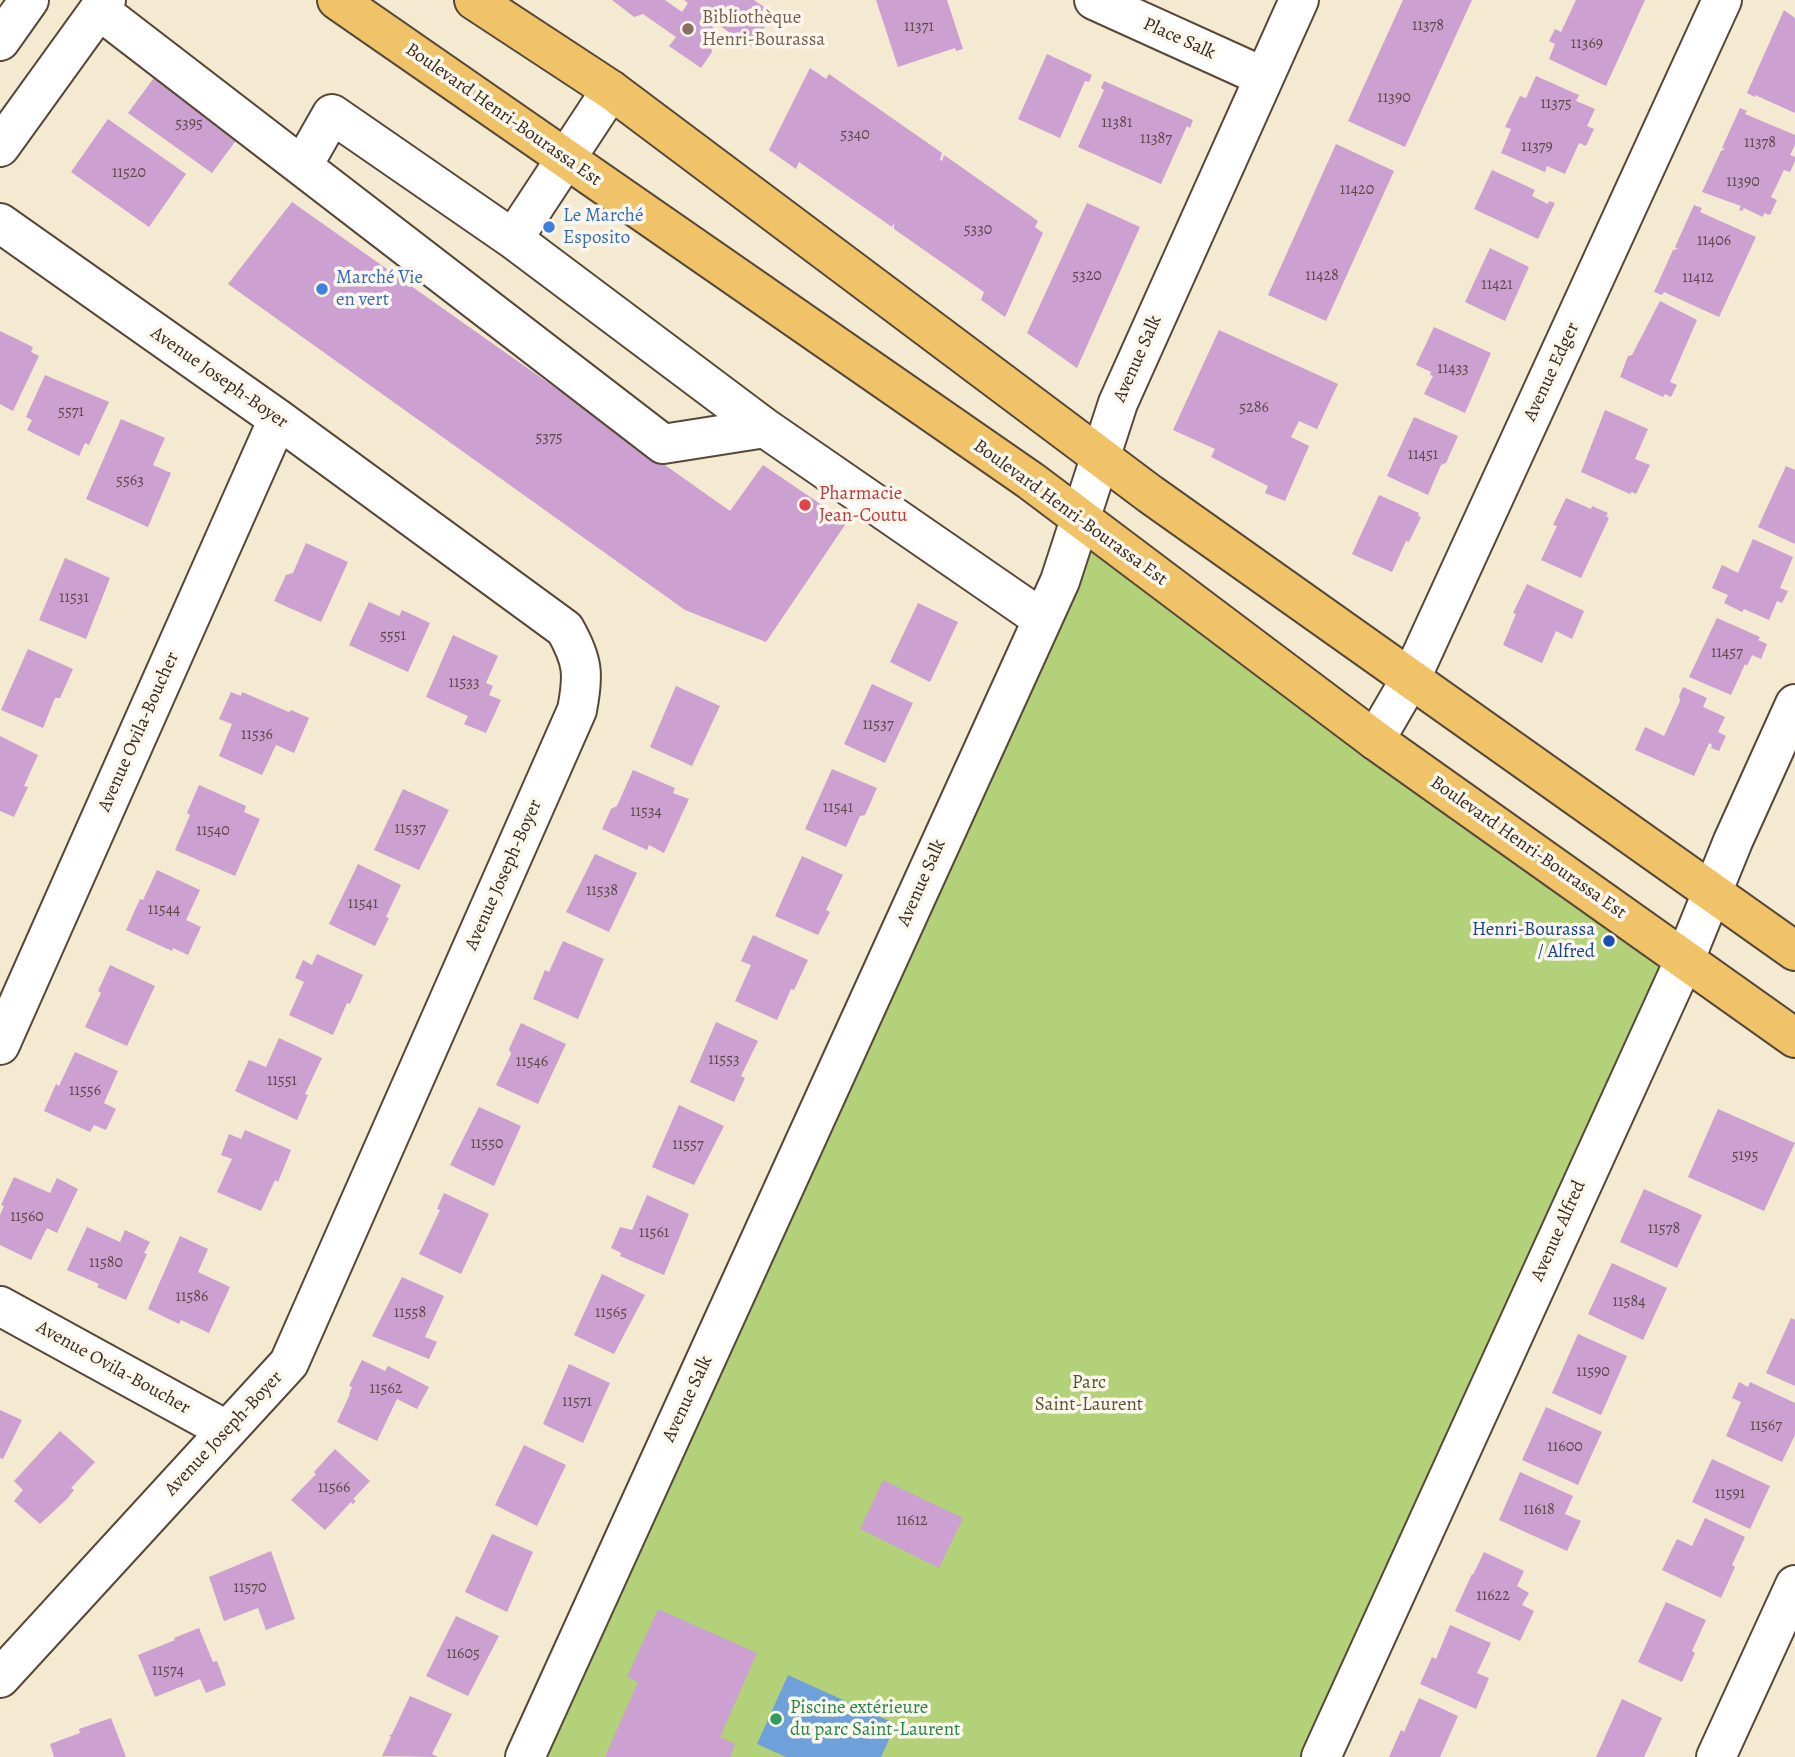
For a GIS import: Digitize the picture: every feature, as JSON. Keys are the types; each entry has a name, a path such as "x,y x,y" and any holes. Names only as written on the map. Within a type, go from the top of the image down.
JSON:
{"main road":[{"name":"Boulevard Henri-Bourassa Est","path":"337,0 1031,481 1376,740 1795,1038"},
{"path":"474,0 611,90 1102,458 1795,951"}],"street":[{"path":"0,41 29,0"},
{"name":"Place Salk","path":"1094,0 1264,77"},
{"name":"Avenue Salk","path":"525,1757 1060,581 1118,403 1299,0"},
{"name":"Avenue Edger","path":"1376,740 1411,678 1722,0"},
{"path":"0,147 102,5 303,165 663,444 765,428"},
{"path":"513,239 611,90"},
{"path":"303,165 332,114 513,239 765,428 1042,619"},
{"name":"Avenue Joseph-Boyer","path":"0,223 278,419 565,629 577,651 583,680 577,710 289,1363 0,1678"},
{"name":"Avenue Ovila-Boucher","path":"0,1045 278,419"},
{"name":"Avenue Alfred","path":"1321,1757 1685,959 1732,841 1795,704"},
{"name":"Avenue Ovila-Boucher","path":"0,1306 226,1430"},
{"path":"1716,1757 1795,1586"}],"green space":[{"name":"Parc Saint-Laurent","path":"1096,531 1679,948 1315,1757 529,1757"}],"water":[{"path":"788,1675 896,1724 881,1757 786,1757 757,1744"}],"building":[{"name":"Bibliothèque Henri-Bourassa","path":"612,0 665,0 682,12 688,3 684,0 754,0 774,14 750,47 716,23 709,34 712,52 701,68 669,46 676,37 643,14 634,17"},
{"path":"876,0 947,0 963,49 956,51 955,48 898,67"},
{"path":"1403,0 1472,0 1405,147 1348,121"},
{"path":"1576,0 1645,0 1606,86 1549,59 1555,44 1549,41 1555,29 1561,32"},
{"path":"1784,10 1795,18 1795,113 1747,93"},
{"path":"1047,54 1092,75 1089,82 1085,81 1060,138 1018,119"},
{"path":"810,68 826,79 829,74 942,153 940,160 942,161 944,155 1038,221 1035,227 1043,233 1005,317 981,300 984,292 894,229 894,222 892,227 799,162 796,169 769,150"},
{"path":"159,71 243,131 212,173 128,113"},
{"path":"1536,76 1579,95 1576,101 1595,109 1587,126 1594,129 1586,146 1579,143 1565,174 1547,166 1545,172 1501,153 1511,129 1505,127 1520,96 1526,98"},
{"path":"1104,81 1193,120 1190,128 1187,126 1161,184 1078,147 1104,90 1101,88"},
{"path":"1740,108 1747,111 1745,114 1795,135 1795,145 1790,155 1795,157 1795,161 1790,172 1784,170 1771,197 1777,200 1770,215 1764,213 1763,217 1744,208 1739,210 1741,206 1702,192 1721,151 1725,149 1722,148"},
{"path":"108,119 186,174 149,227 71,172"},
{"path":"1336,144 1394,171 1326,321 1268,295"},
{"path":"1492,170 1535,190 1532,196 1548,204 1549,201 1555,203 1538,239 1474,209"},
{"path":"292,202 730,511 763,465 847,522 766,642 685,610 228,284"},
{"path":"1087,203 1140,227 1077,368 1027,333"},
{"path":"1694,205 1702,208 1700,212 1756,237 1719,317 1664,292 1662,295 1654,292 1673,250 1678,249 1675,247"},
{"path":"1490,248 1529,267 1505,321 1465,302"},
{"path":"1660,301 1697,320 1670,382 1677,385 1671,397 1665,394 1663,397 1620,377 1628,356 1632,355"},
{"path":"1434,327 1491,353 1465,413 1424,394 1433,376 1430,375 1431,372 1416,365"},
{"path":"1219,330 1338,384 1317,429 1299,421 1291,437 1309,446 1285,501 1265,493 1268,486 1211,457 1215,449 1173,430"},
{"path":"0,331 33,347 31,352 39,356 13,411 0,404"},
{"path":"45,375 109,402 89,445 85,443 79,456 27,430 32,420 26,417"},
{"path":"1605,410 1648,429 1635,459 1650,465 1636,494 1630,494 1581,472"},
{"path":"1414,417 1458,436 1428,495 1387,476"},
{"path":"121,419 165,438 153,465 171,473 148,527 86,499"},
{"path":"1786,466 1795,470 1795,544 1758,527"},
{"path":"1379,495 1419,513 1418,516 1421,517 1392,572 1352,554"},
{"path":"1566,498 1608,513 1606,516 1609,518 1581,578 1541,560 1557,526 1553,525"},
{"path":"1753,539 1793,557 1780,588 1788,591 1782,603 1777,601 1769,620 1724,603 1728,595 1712,588 1722,565 1738,573"},
{"path":"306,543 348,562 321,622 274,601 286,575 293,573"},
{"path":"65,558 110,578 86,639 39,620"},
{"path":"1527,584 1584,611 1572,639 1556,631 1542,663 1503,645 1516,614 1513,613"},
{"path":"369,602 399,616 402,610 430,623 408,672 349,645"},
{"path":"918,603 958,622 930,682 890,662"},
{"path":"1717,618 1760,637 1758,640 1767,644 1761,659 1752,655 1747,666 1745,664 1731,695 1689,677"},
{"path":"453,635 498,656 486,683 493,686 489,695 501,700 486,733 464,724 468,716 426,697"},
{"path":"28,649 73,669 60,698 55,698 43,728 1,710"},
{"path":"872,684 913,703 885,763 844,744"},
{"path":"676,686 720,706 692,766 650,747"},
{"path":"1683,687 1707,698 1703,707 1725,717 1718,732 1726,736 1719,751 1711,748 1709,743 1694,776 1635,750 1645,727 1664,736 1680,701"},
{"path":"231,692 241,696 242,692 309,718 294,753 276,745 262,775 219,756 232,724 219,719"},
{"path":"0,736 38,755 24,786 28,787 14,817 0,811"},
{"path":"832,769 877,788 846,847 805,829"},
{"path":"633,770 675,788 673,793 689,799 664,853 649,845 647,850 602,829 611,809 617,806"},
{"path":"199,785 246,806 244,812 260,819 235,876 175,850"},
{"path":"403,789 449,810 419,870 374,850"},
{"path":"595,854 637,873 609,932 566,912"},
{"path":"802,856 843,875 826,910 830,912 818,935 775,916"},
{"path":"358,864 401,885 375,946 329,924"},
{"path":"157,870 200,890 186,920 201,927 188,955 173,948 172,951 126,930"},
{"path":"753,935 808,960 777,1020 735,1001 751,965 741,961"},
{"path":"563,941 604,959 578,1019 533,999 545,970 549,972"},
{"path":"317,954 363,975 333,1035 289,1015 304,982 295,978 303,960 312,965"},
{"path":"110,965 155,986 127,1046 85,1027 101,993 98,991"},
{"path":"716,1022 758,1041 741,1076 745,1078 734,1102 690,1082"},
{"path":"521,1023 566,1044 538,1104 496,1085 511,1054 509,1049"},
{"path":"279,1038 322,1058 305,1094 308,1095 297,1120 235,1091 249,1060 266,1067"},
{"path":"75,1052 118,1071 104,1103 116,1109 106,1130 94,1125 90,1132 44,1111"},
{"path":"679,1105 724,1126 694,1185 652,1167"},
{"path":"479,1107 521,1126 494,1186 450,1165"},
{"path":"1718,1109 1795,1143 1764,1211 1688,1177"},
{"path":"245,1130 291,1150 278,1182 275,1180 261,1211 217,1192 232,1159 221,1155 229,1134 241,1139"},
{"path":"14,1177 50,1193 57,1178 78,1189 57,1233 47,1228 31,1260 0,1245 0,1215 4,1206 1,1205"},
{"path":"1644,1189 1702,1215 1677,1268 1620,1242"},
{"path":"444,1193 489,1214 461,1274 419,1254 440,1210 437,1209"},
{"path":"647,1195 689,1214 664,1275 620,1256 621,1253 611,1248 620,1227 632,1230"},
{"path":"87,1227 120,1242 125,1230 150,1242 126,1300 67,1270"},
{"path":"180,1236 208,1249 198,1272 230,1287 209,1333 181,1320 179,1324 148,1309"},
{"path":"1612,1263 1667,1288 1643,1340 1588,1314"},
{"path":"602,1274 645,1295 614,1354 574,1335"},
{"path":"402,1277 444,1296 425,1337 437,1342 429,1359 372,1336"},
{"path":"1791,1318 1795,1320 1795,1386 1766,1373"},
{"path":"1578,1334 1627,1356 1601,1415 1552,1393"},
{"path":"362,1360 385,1371 388,1366 429,1387 417,1409 397,1399 377,1441 337,1422 350,1394 352,1387 349,1386"},
{"path":"569,1364 610,1383 583,1443 543,1424"},
{"path":"1739,1382 1748,1387 1750,1382 1795,1403 1795,1435 1782,1462 1726,1436 1741,1402 1732,1398"},
{"path":"1546,1407 1602,1432 1578,1485 1522,1460"},
{"path":"0,1410 22,1420 3,1459 0,1458"},
{"path":"60,1431 95,1462 71,1488 74,1490 67,1499 40,1524 14,1501 23,1490 14,1481"},
{"path":"524,1445 566,1465 537,1526 495,1505"},
{"path":"335,1449 370,1481 353,1499 356,1501 353,1504 351,1502 325,1530 291,1500"},
{"path":"1712,1459 1770,1486 1750,1529 1692,1502"},
{"path":"1520,1472 1573,1496 1565,1514 1581,1521 1567,1551 1499,1520"},
{"path":"883,1480 963,1518 939,1568 860,1529"},
{"path":"1705,1518 1745,1537 1721,1598 1662,1570 1677,1539 1692,1546"},
{"path":"492,1534 533,1552 507,1612 465,1592"},
{"path":"271,1551 295,1619 266,1630 258,1608 224,1621 209,1577"},
{"path":"1484,1552 1524,1571 1517,1586 1529,1593 1522,1605 1534,1611 1520,1641 1455,1611"},
{"path":"1666,1602 1706,1620 1682,1682 1638,1662"},
{"path":"658,1609 757,1653 720,1737 735,1744 730,1757 605,1757 638,1682 627,1677"},
{"path":"456,1616 499,1636 468,1696 426,1676"},
{"path":"1450,1625 1491,1643 1477,1673 1489,1678 1476,1709 1420,1684 1432,1657 1436,1659"},
{"path":"199,1628 213,1662 217,1661 226,1685 206,1693 200,1679 155,1697 138,1655"},
{"path":"410,1696 452,1714 432,1754 438,1757 382,1756 391,1737 389,1736"},
{"path":"1419,1698 1458,1716 1440,1757 1389,1757 1401,1730 1404,1732"},
{"path":"1622,1699 1662,1718 1644,1757 1596,1757"},
{"path":"111,1718 126,1757 54,1757 50,1744 80,1733 79,1729"}],"place":[{"name":"Bibliothèque Henri-Bourassa","path":"688,29"},
{"name":"Le Marché Esposito","path":"549,227"},
{"name":"Marché Vie en vert","path":"322,289"},
{"name":"Pharmacie Jean-Coutu","path":"805,505"},
{"name":"Henri-Bourassa / Alfred","path":"1609,941"},
{"name":"Piscine extérieure du parc Saint-Laurent","path":"776,1719"}]}
